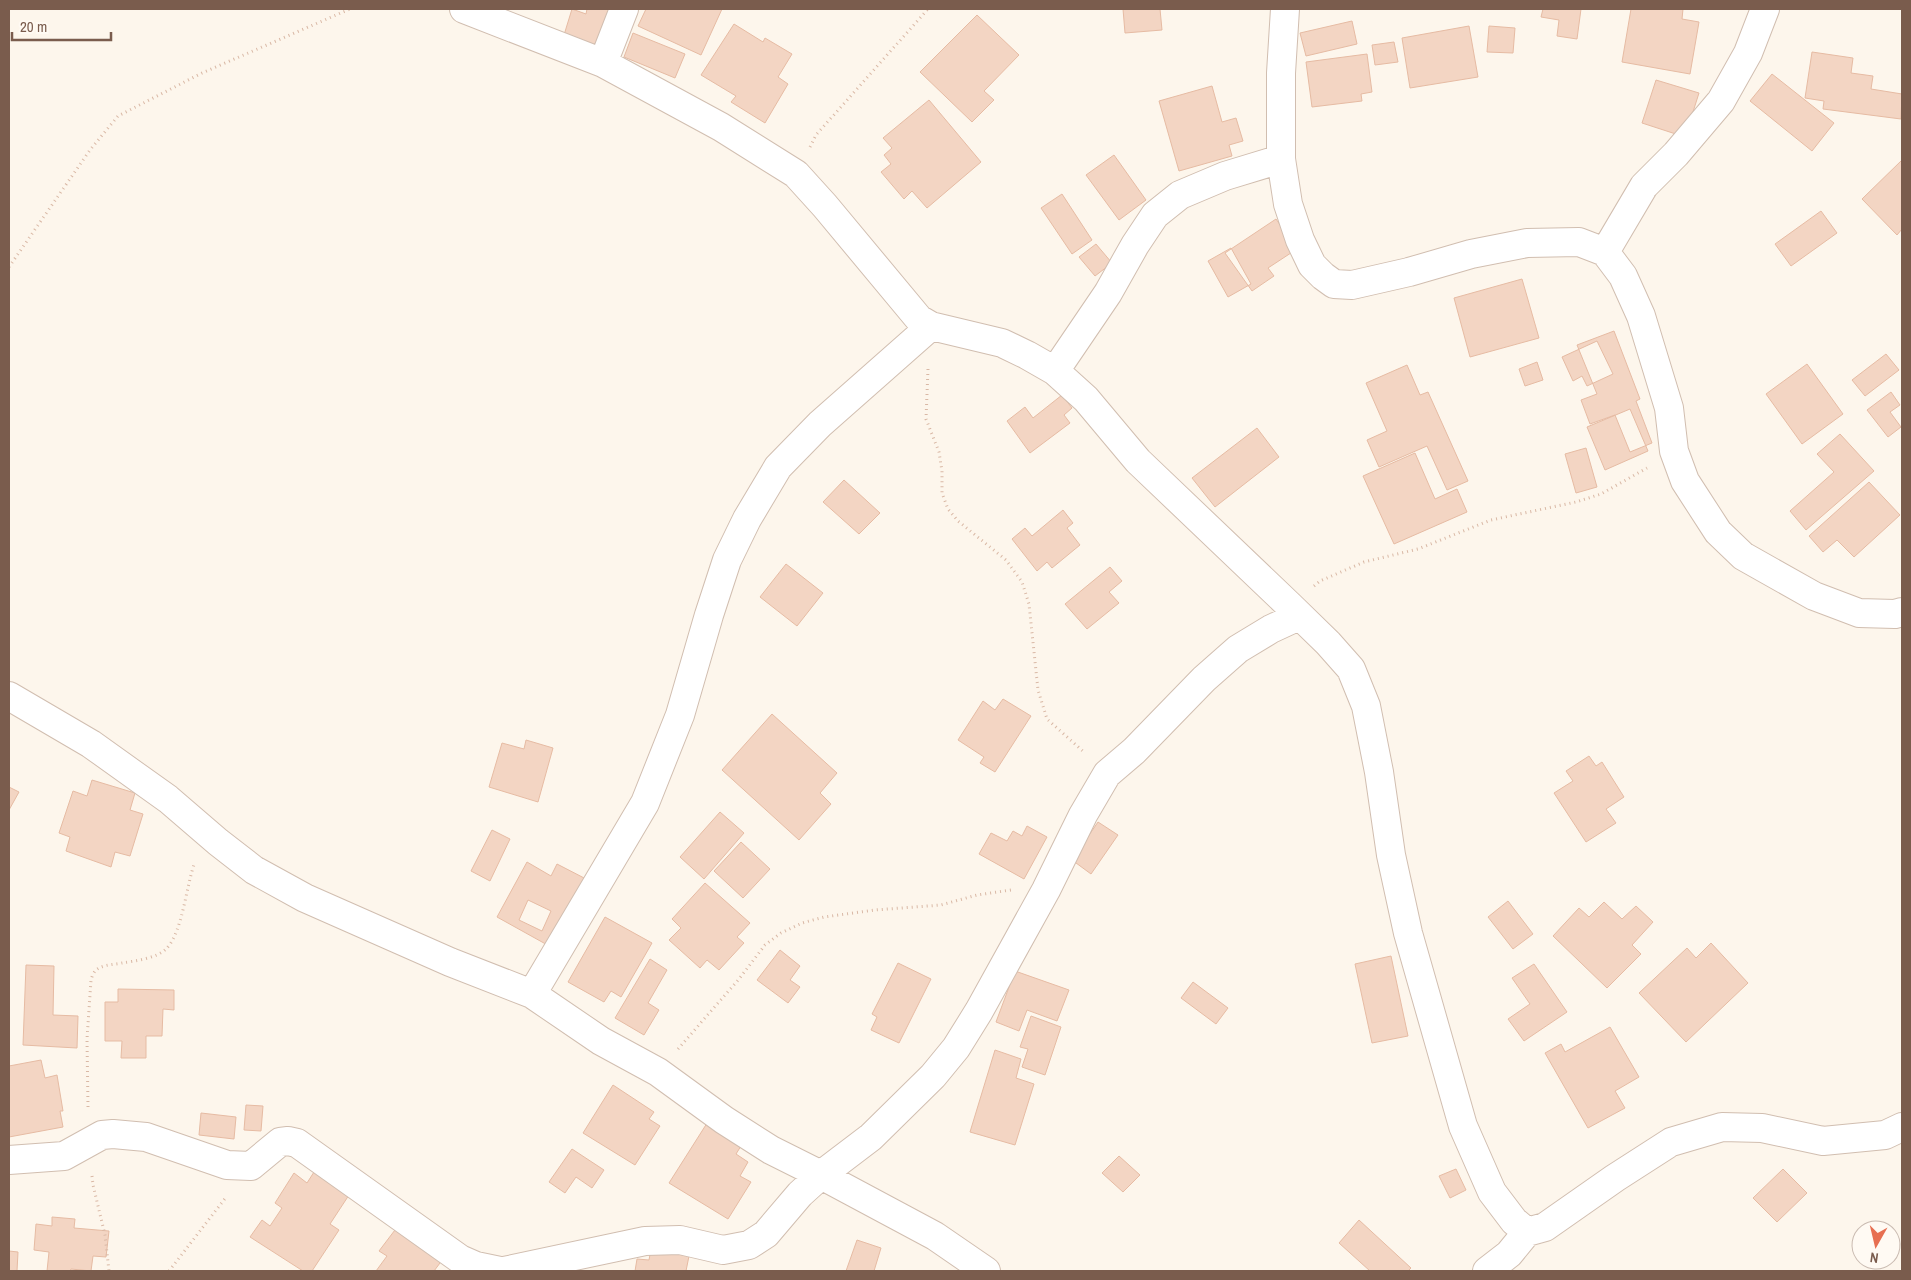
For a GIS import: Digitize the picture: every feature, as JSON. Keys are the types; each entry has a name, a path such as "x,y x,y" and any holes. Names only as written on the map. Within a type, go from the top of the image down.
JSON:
{"street":[{"path":"464,9 603,63 721,127 796,174 920,319 924,332"},
{"path":"603,63 624,9"},
{"path":"1285,9 1281,73 1281,159 1288,204 1300,240 1312,265 1334,284 1352,285 1370,282 1472,254 1527,244 1579,242 1605,252 1623,276 1641,316 1669,408 1674,451 1685,481 1718,532 1742,556 1814,596 1859,613 1895,614 1902,612"},
{"path":"1605,252 1644,186 1676,154 1721,101 1748,53 1765,9"},
{"path":"1055,371 1108,293 1134,245 1155,215 1180,195 1225,176 1281,159"},
{"path":"532,994 645,803 680,715 727,560 747,519 778,467 820,424 924,332 1002,343 1055,371 1086,399 1138,461 1328,643 1350,669 1366,706 1379,772 1391,855 1408,933 1463,1126 1492,1192 1514,1221 1527,1232"},
{"path":"504,1271 645,1240 680,1240 723,1250 749,1245 766,1234 800,1194 821,1175 871,1137 933,1076 956,1048 979,1011 1046,890 1083,815 1107,774 1134,751 1204,680 1238,650 1295,611"},
{"path":"9,696 91,744 168,799 254,870 305,898 450,962 532,994 601,1041 658,1072 724,1120 770,1150 935,1236 986,1271"},
{"path":"1496,1268 1517,1246 1527,1232 1545,1228 1615,1178 1671,1142 1722,1127 1762,1128 1823,1141 1884,1135 1902,1127"},
{"path":"9,1160 64,1156 102,1136 113,1134 146,1137 227,1165 251,1166 280,1142 297,1143 460,1259 476,1266 500,1271"}],"path":[{"path":"9,267 90,150 118,116 202,73 350,9"},
{"path":"796,174 816,135 928,9"},
{"path":"924,332 924,353 929,374 926,419 939,452 942,471 942,493 948,509 958,521 1006,560 1022,582 1029,604 1038,690 1048,719 1107,774"},
{"path":"1295,611 1320,581 1364,562 1418,548 1491,520 1576,502 1601,494 1674,451"},
{"path":"109,1271 105,1235 93,1185 90,1142 88,1039 91,980 95,971 104,965 130,962 165,951 174,937 195,861 198,856 218,842"},
{"path":"658,1072 766,945 780,933 802,923 824,917 875,910 941,905 977,895 1008,890 1046,890"},
{"path":"169,1271 251,1166"}],"building":[{"path":"572,9 586,14 587,9 613,9 602,47 564,35"},
{"path":"646,9 722,9 701,55 638,26"},
{"path":"1123,9 1160,9 1162,30 1125,33"},
{"path":"1543,9 1581,9 1577,39 1557,36 1559,20 1541,17"},
{"path":"1631,9 1683,9 1682,19 1699,22 1690,74 1622,62"},
{"path":"977,15 1019,55 984,91 994,100 972,122 920,72"},
{"path":"1352,21 1357,44 1306,56 1300,33"},
{"path":"734,24 763,42 765,38 792,54 778,77 788,84 765,123 731,102 736,96 701,75"},
{"path":"1469,26 1478,77 1410,88 1402,38"},
{"path":"1489,26 1515,28 1513,53 1487,52"},
{"path":"633,33 685,54 675,78 624,57"},
{"path":"1394,42 1398,62 1375,65 1372,45"},
{"path":"1812,52 1853,58 1851,73 1873,76 1871,89 1902,94 1901,119 1823,109 1824,101 1805,98"},
{"path":"1367,54 1372,92 1361,94 1362,101 1312,107 1306,62"},
{"path":"1772,74 1834,123 1812,151 1750,101"},
{"path":"1656,80 1699,93 1685,137 1642,123"},
{"path":"1212,86 1222,122 1236,118 1243,141 1229,145 1232,156 1179,171 1159,101"},
{"path":"929,100 981,162 927,208 912,191 904,199 881,172 891,164 884,155 892,148 883,138"},
{"path":"1114,155 1146,200 1119,220 1086,175"},
{"path":"1902,160 1902,229 1897,235 1862,199"},
{"path":"1062,194 1092,240 1072,254 1041,208"},
{"path":"1821,211 1837,233 1791,266 1775,244"},
{"path":"1276,219 1297,249 1268,268 1274,276 1252,291 1225,253"},
{"path":"1096,244 1112,263 1095,276 1079,257"},
{"path":"1231,248 1251,284 1228,297 1208,261"},
{"path":"1522,279 1539,338 1470,357 1454,298"},
{"path":"1614,331 1640,399 1636,401 1652,443 1630,452 1615,415 1590,424 1581,400 1597,394 1577,345"},
{"path":"1597,341 1613,374 1587,386 1582,376 1573,381 1562,357"},
{"path":"1886,354 1899,370 1865,396 1852,380"},
{"path":"1537,362 1543,380 1525,386 1519,369"},
{"path":"1807,364 1843,414 1802,444 1766,394"},
{"path":"1407,365 1420,395 1428,392 1468,481 1447,490 1427,446 1379,467 1367,440 1387,431 1366,383"},
{"path":"1891,392 1900,405 1890,412 1901,427 1888,437 1867,410"},
{"path":"1062,395 1072,408 1064,415 1070,423 1030,453 1007,421 1025,407 1033,418"},
{"path":"1630,409 1648,451 1605,470 1587,427"},
{"path":"1257,428 1279,457 1215,507 1192,478"},
{"path":"1840,434 1874,471 1806,530 1790,511 1834,472 1817,454"},
{"path":"1586,448 1597,487 1576,493 1565,454"},
{"path":"1415,453 1435,499 1457,489 1467,512 1394,544 1363,476"},
{"path":"844,480 880,513 859,534 823,502"},
{"path":"1869,482 1900,515 1854,557 1837,540 1823,552 1809,536"},
{"path":"1063,510 1073,523 1067,528 1080,545 1052,568 1047,562 1037,571 1012,539 1025,528 1032,536"},
{"path":"786,564 823,593 797,626 760,597"},
{"path":"1110,567 1122,581 1109,592 1119,603 1087,629 1065,604"},
{"path":"1003,699 1031,716 995,772 980,763 984,757 958,740 983,701 995,710"},
{"path":"772,714 837,773 820,793 831,804 799,840 722,770"},
{"path":"526,740 553,748 538,802 489,787 502,743 524,749"},
{"path":"1589,756 1596,766 1602,762 1624,797 1606,809 1616,823 1586,842 1554,793 1573,781 1566,771"},
{"path":"92,780 135,793 130,810 143,814 130,856 115,852 111,867 66,851 70,837 59,833 73,791 87,796"},
{"path":"9,787 19,792 9,810"},
{"path":"720,812 744,833 704,879 680,857"},
{"path":"1098,822 1118,835 1091,874 1072,860"},
{"path":"1027,826 1047,837 1024,879 979,854 991,833 1007,841 1013,831 1022,836"},
{"path":"492,830 510,839 490,881 471,871"},
{"path":"741,842 770,869 743,898 714,871"},
{"path":"527,862 551,876 557,864 588,880 551,947 497,917","holes":["528,900 551,911 542,931 519,920"]},
{"path":"705,883 750,923 737,937 744,943 719,970 707,960 700,968 669,940 681,928 672,919"},
{"path":"1508,901 1533,934 1513,949 1488,917"},
{"path":"1604,902 1622,919 1636,906 1653,922 1632,945 1641,954 1607,988 1553,936 1579,908 1589,917"},
{"path":"605,917 652,943 621,997 611,991 604,1002 568,982"},
{"path":"1711,943 1748,983 1686,1042 1639,993 1687,948 1696,958"},
{"path":"780,950 800,966 790,980 800,987 788,1003 757,980"},
{"path":"1391,956 1408,1036 1372,1043 1355,964"},
{"path":"650,959 667,970 648,1003 659,1010 644,1035 615,1018"},
{"path":"898,963 931,979 899,1043 871,1030 877,1017 872,1014"},
{"path":"1534,964 1567,1012 1524,1041 1508,1019 1530,1004 1512,978"},
{"path":"26,965 54,966 53,1015 78,1016 77,1048 23,1045"},
{"path":"1015,971 1069,990 1057,1021 1027,1010 1019,1031 996,1022"},
{"path":"1193,982 1228,1008 1216,1024 1181,998"},
{"path":"118,989 174,990 174,1010 163,1009 162,1036 146,1036 146,1058 121,1058 122,1041 105,1041 105,1002 118,1002"},
{"path":"1031,1016 1061,1027 1045,1075 1022,1067 1028,1049 1020,1047"},
{"path":"1610,1027 1639,1077 1615,1091 1625,1108 1588,1128 1545,1053 1561,1044 1565,1052"},
{"path":"995,1050 1021,1059 1016,1078 1034,1084 1015,1145 970,1132"},
{"path":"41,1060 45,1078 57,1075 63,1111 60,1111 63,1127 9,1137 9,1066"},
{"path":"613,1085 654,1112 649,1119 660,1126 635,1165 583,1133"},
{"path":"246,1105 263,1106 261,1131 244,1130"},
{"path":"201,1113 236,1117 234,1139 199,1135"},
{"path":"709,1120 741,1146 736,1154 748,1162 740,1176 751,1182 728,1219 669,1183"},
{"path":"572,1149 604,1170 592,1188 576,1177 565,1193 549,1182"},
{"path":"1119,1156 1140,1175 1123,1192 1102,1173"},
{"path":"1456,1169 1466,1190 1450,1198 1439,1176"},
{"path":"1783,1169 1807,1193 1777,1222 1753,1198"},
{"path":"314,1172 349,1195 330,1224 339,1230 312,1271 303,1271 250,1237 262,1220 270,1226 282,1208 275,1203 294,1173 307,1183"},
{"path":"52,1217 75,1219 74,1228 109,1231 106,1257 93,1256 91,1271 71,1269 70,1271 47,1271 49,1252 34,1250 36,1224 52,1226"},
{"path":"1359,1220 1411,1268 1408,1271 1370,1271 1339,1243"},
{"path":"398,1226 443,1259 434,1271 376,1271 387,1256 379,1251"},
{"path":"857,1240 881,1248 874,1271 846,1271"},
{"path":"651,1249 689,1256 686,1271 635,1271 637,1259 649,1260"},
{"path":"9,1251 18,1252 17,1271 9,1271"}]}
